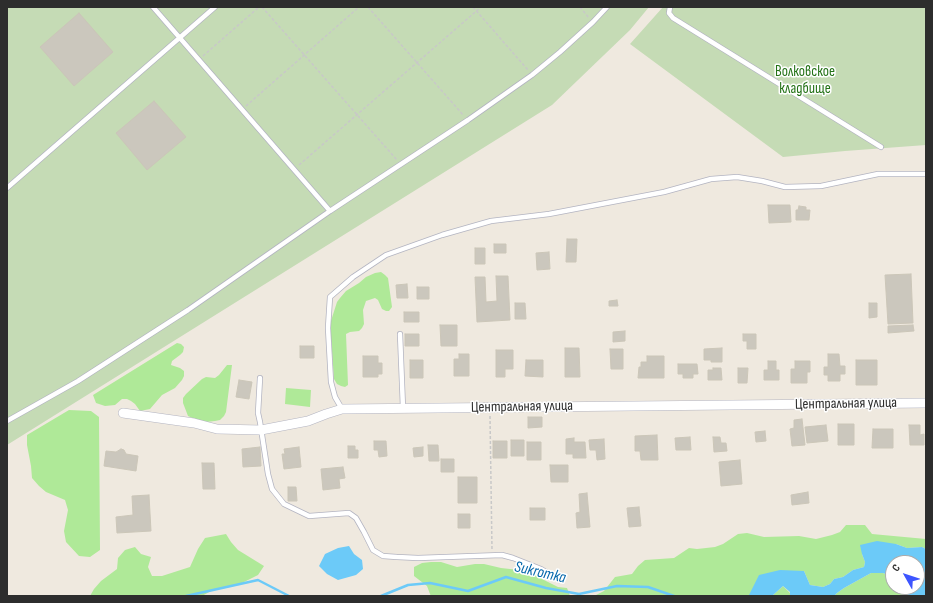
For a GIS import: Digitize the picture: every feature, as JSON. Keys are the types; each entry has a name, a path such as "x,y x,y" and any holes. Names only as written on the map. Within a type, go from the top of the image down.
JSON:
{"street":[{"name":"Центральная улица","path":"123,413 194,423 217,429 261,430 308,421 342,409 926,403"}],"lane":[{"path":"153,7 330,211"},
{"path":"7,188 215,7"},
{"path":"7,421 78,380 188,310 330,211 468,120 532,75 560,52 607,7"},
{"path":"670,7 669,13 673,18 881,147"},
{"path":"342,409 335,397 331,382 328,328 330,297 353,277 386,255 442,235 491,221 549,214 664,192 711,179 737,177 785,187 821,186 878,174 926,174"},
{"path":"400,334 403,408"},
{"path":"260,378 258,413 268,474 272,490 284,504 309,516 349,513 356,518 373,550 383,556 418,558 502,556 513,558 541,569 559,580"}],"path":[{"path":"199,60 261,7 400,164"},
{"path":"242,109 359,7"},
{"path":"368,7 468,120"},
{"path":"473,7 532,75"},
{"path":"294,169 480,7"},
{"path":"580,7 593,22"},
{"path":"490,408 492,556"}],"green space":[{"path":"7,7 649,7 630,30 552,105 7,445"},
{"name":"Волковское кладбище","path":"663,7 926,7 926,145 783,157 630,44"},
{"path":"381,272 388,278 392,307 389,311 386,311 382,309 378,300 375,298 366,301 363,310 364,324 362,328 359,331 346,334 348,385 345,387 341,386 337,384 334,379 330,324 337,302 346,291 366,277"},
{"path":"177,343 184,347 183,352 172,361 171,365 184,371 184,376 175,388 162,395 150,409 140,411 135,404 127,399 122,399 115,405 105,406 96,403 93,395"},
{"path":"227,365 232,365 226,412 224,416 220,420 206,422 188,416 183,403 183,398 186,394 202,379 206,377 215,378"},
{"path":"286,388 311,390 310,407 285,404"},
{"path":"69,410 91,411 99,417 100,550 90,557 79,556 66,542 64,531 68,510 65,500 46,492 32,478 27,445 27,435"},
{"path":"846,525 865,525 872,534 926,539 926,549 922,547 907,548 896,544 862,554 865,562 864,567 853,570 843,577 834,579 830,584 823,587 810,585 804,571 748,596 591,596 604,591 615,577 632,574 645,560 674,558 689,548 697,549 715,547 723,544 738,534 747,533 764,537 799,536 816,539 840,532"},
{"path":"226,534 238,550 264,566 258,575 240,584 211,591 202,596 90,596 101,581 117,569 118,558 125,550 135,547 141,554 151,557 148,567 152,576 162,576 190,567 205,538"},
{"path":"441,562 457,567 484,564 501,568 528,571 558,587 567,588 570,596 431,596 427,586 414,576 414,567 422,563"},
{"path":"871,573 883,573 885,574 885,595 910,596 834,596 844,588"},
{"path":"783,586 790,593 790,596 772,596"}],"water":[{"path":"877,541 896,544 907,548 922,547 926,549 926,596 908,595 925,595 925,555 885,555 885,574 871,573 844,588 834,596 790,596 790,592 783,586 772,596 748,596 759,575 780,570 804,571 810,585 823,587 830,584 834,579 843,577 853,570 864,567 865,562 860,545"},
{"path":"349,546 354,554 362,560 363,569 356,575 338,580 327,574 319,566 325,554 338,548"}],"building":[{"path":"79,13 113,52 74,86 40,47"},
{"path":"154,101 186,137 147,170 116,133"},
{"path":"768,205 790,205 791,222 769,223"},
{"path":"799,206 806,207 806,210 810,210 809,220 796,220 796,210 798,210"},
{"path":"567,239 577,239 576,262 566,262"},
{"path":"494,244 506,244 506,253 494,253"},
{"path":"475,248 485,248 485,264 475,264"},
{"path":"549,252 550,269 537,270 536,253"},
{"path":"911,274 913,323 888,324 885,275"},
{"path":"496,276 508,276 510,320 477,322 475,277 485,277 486,302 497,301"},
{"path":"407,284 408,298 397,298 396,285"},
{"path":"417,287 429,287 429,299 417,299"},
{"path":"617,300 618,306 609,306 609,301"},
{"path":"515,303 525,303 526,319 515,319"},
{"path":"869,303 877,303 877,317 869,318"},
{"path":"404,312 419,312 419,322 404,322"},
{"path":"440,325 457,325 457,346 441,346"},
{"path":"913,325 914,331 888,333 888,326"},
{"path":"625,331 625,341 613,342 613,332"},
{"path":"405,334 419,334 419,346 405,346"},
{"path":"743,334 756,334 756,349 747,349 747,341 743,341"},
{"path":"300,346 314,346 314,358 300,358"},
{"path":"565,348 579,348 580,377 565,377"},
{"path":"722,348 722,362 711,362 711,360 704,360 704,349"},
{"path":"610,349 623,349 623,369 611,369"},
{"path":"496,350 513,350 513,369 505,369 505,377 496,377"},
{"path":"459,354 469,354 469,376 454,376 454,359 459,359"},
{"path":"828,354 839,354 840,366 845,366 845,374 840,374 840,381 828,381 828,375 824,375 824,367 828,367"},
{"path":"363,356 378,356 378,363 382,363 382,374 378,374 378,377 363,377"},
{"path":"647,356 664,356 664,378 638,378 641,362 647,362"},
{"path":"410,360 423,360 423,378 410,378"},
{"path":"526,360 543,360 543,377 525,376"},
{"path":"856,360 877,360 877,385 856,385"},
{"path":"768,361 776,361 776,370 779,370 779,380 764,380 764,370 768,370"},
{"path":"795,361 810,361 810,372 807,372 807,383 791,383 791,369 795,369"},
{"path":"678,364 697,364 698,374 693,374 693,378 683,378 683,374 678,374"},
{"path":"713,368 721,368 722,380 708,380 708,370 713,370"},
{"path":"738,368 748,368 747,383 738,383"},
{"path":"239,380 252,382 249,399 236,397"},
{"path":"528,417 542,417 542,427 528,428"},
{"path":"802,419 805,445 792,446 790,429 794,428 794,420"},
{"path":"838,424 854,424 854,445 838,445"},
{"path":"826,425 828,441 807,443 805,427"},
{"path":"909,425 920,425 920,435 924,434 924,445 910,445"},
{"path":"873,429 893,429 893,448 872,448"},
{"path":"765,431 766,441 756,442 755,432"},
{"path":"657,435 658,460 641,460 640,451 635,451 635,436"},
{"path":"690,437 691,450 676,450 675,438"},
{"path":"713,437 720,437 721,443 726,443 727,451 714,452"},
{"path":"574,438 574,442 585,442 586,458 573,458 573,454 566,454 566,439"},
{"path":"604,439 605,459 597,460 596,450 590,450 589,440"},
{"path":"511,440 524,440 524,456 511,456"},
{"path":"374,441 386,441 387,456 379,457 378,450 374,450"},
{"path":"493,441 507,441 507,458 493,458"},
{"path":"527,442 541,442 541,460 527,460"},
{"path":"428,445 438,445 439,461 429,461"},
{"path":"348,446 355,446 355,450 358,450 358,458 348,458"},
{"path":"260,447 261,466 243,467 242,449"},
{"path":"299,447 301,467 284,469 282,454 285,454 284,449"},
{"path":"423,447 423,456 414,457 413,448"},
{"path":"121,449 124,450 126,454 138,456 136,471 104,466 106,451 116,452"},
{"path":"441,459 454,459 454,472 441,472"},
{"path":"740,460 742,484 721,486 719,462"},
{"path":"202,463 214,463 215,489 203,489"},
{"path":"550,465 568,465 568,482 551,482"},
{"path":"343,467 345,478 339,479 340,488 323,490 321,469"},
{"path":"458,477 477,477 477,503 458,503"},
{"path":"288,487 296,487 297,501 288,501"},
{"path":"808,492 809,503 792,505 791,495"},
{"path":"587,493 590,527 577,528 576,513 580,512 579,494"},
{"path":"149,495 151,531 117,533 116,517 133,515 132,496"},
{"path":"639,507 641,526 629,527 627,508"},
{"path":"530,508 545,508 545,520 530,520"},
{"path":"458,514 470,514 470,528 458,528"}],"waterway":[{"name":"Sukromka","path":"381,596 408,585 430,583 468,591 506,577 546,588 579,594 617,586 648,587 674,596"},
{"name":"Sukromka","path":"186,596 258,580 289,596"}]}
